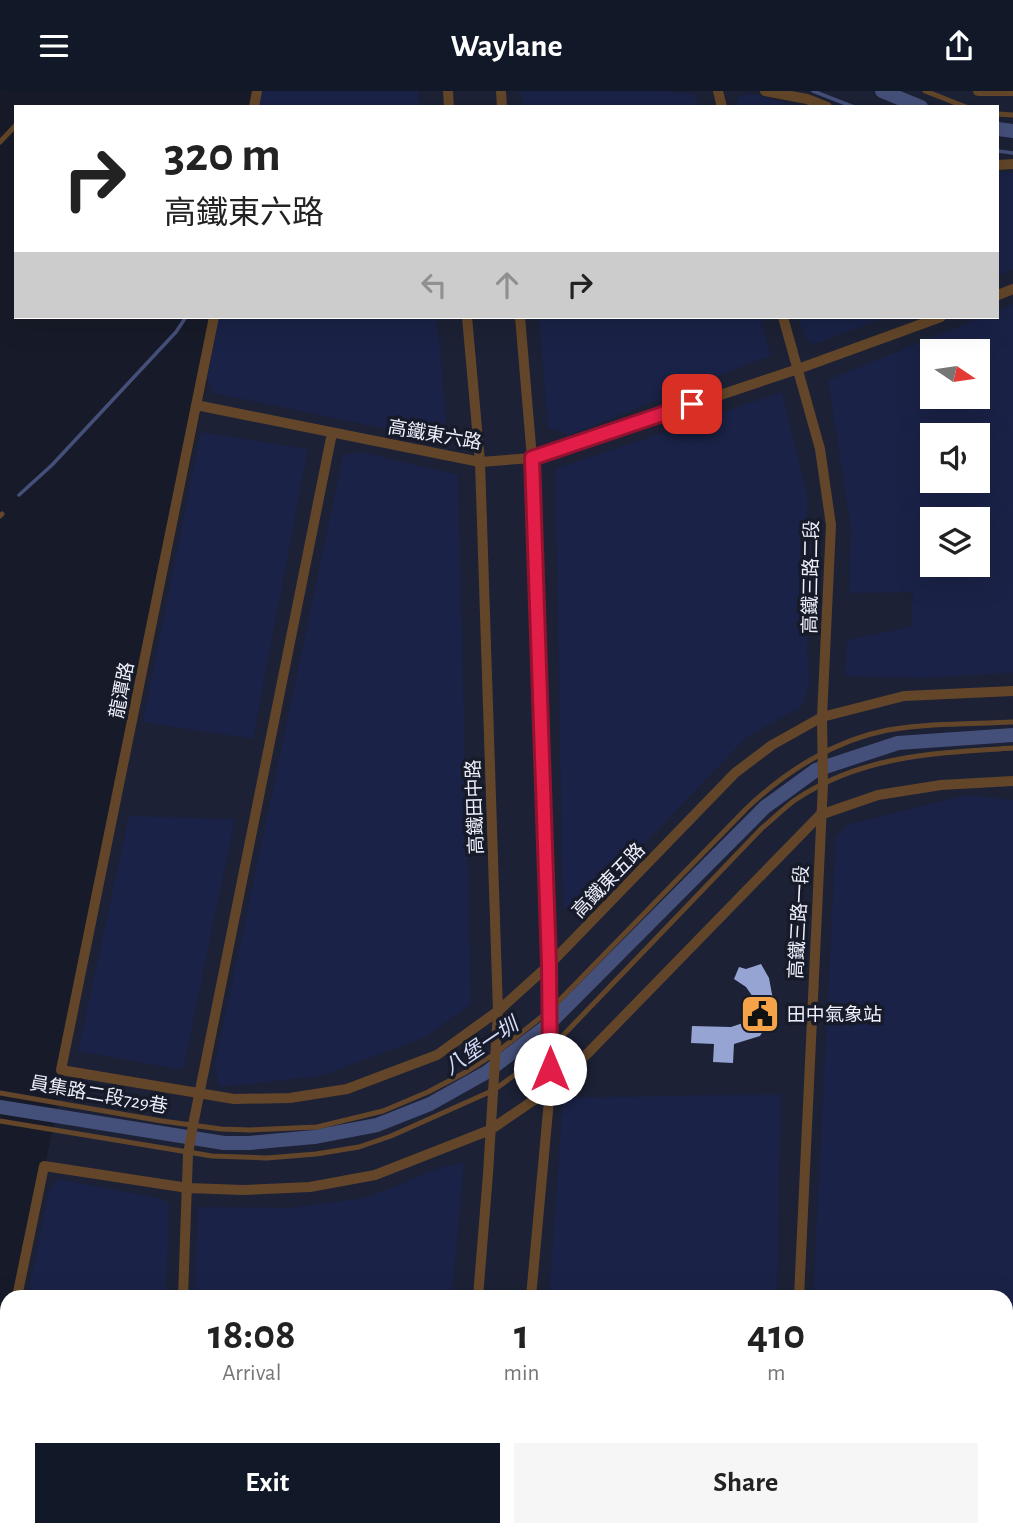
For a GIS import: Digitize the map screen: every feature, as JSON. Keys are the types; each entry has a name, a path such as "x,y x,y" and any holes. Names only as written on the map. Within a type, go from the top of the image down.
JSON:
{"street":[{"path":"765,91 807,99 822,105"},
{"path":"978,91 1013,91"},
{"name":"龍潭路","path":"61,1070 214,319"},
{"name":"高鐵田中路","path":"467,319 480,462 499,1011 479,1290"},
{"path":"520,319 532,458 550,1010 550,1089 532,1290"},
{"name":"高鐵三路二段","path":"784,319 820,449 831,525 822,717"},
{"name":"高鐵東六路","path":"197,405 480,462 532,458 798,369 936,319"},
{"path":"183,1290 188,1154 193,1125 332,433"},
{"name":"高鐵東五路","path":"61,1070 234,1099 290,1098 347,1089 437,1055 499,1011 549,965 735,773 772,745 822,717 904,696 1013,691"},
{"name":"高鐵三路一段","path":"799,1290 823,784 822,717"},
{"path":"18,1290 44,1166 188,1188 243,1190 310,1187 375,1175 490,1130 550,1089 590,1051 820,815 877,796 941,785 1013,781"}],"lane":[{"path":"925,91 961,105"},
{"path":"0,142 14,127"},
{"name":"員集路二段729巷","path":"0,1093 193,1125 250,1130 317,1127 383,1111 428,1092 496,1053 550,1010 747,808 764,792 822,753 886,731 1013,722"},
{"path":"0,1121 188,1154 267,1158 359,1147 436,1118 494,1090 550,1049 762,828 794,801 823,784 876,763 918,754 1013,748"}],"shaded area":[{"path":"261,91 419,91 420,105 258,105"},
{"path":"266,91 1013,91 1013,1290 19,1290 220,319 999,319 999,105 263,105"},
{"path":"521,91 660,91 695,94 698,105 522,105"},
{"path":"753,94 793,105 737,105 739,96"},
{"path":"999,172 1013,173 1013,270 999,276"},
{"path":"1013,304 1013,673 921,678 845,676 847,640 911,627 913,592 849,593 851,529 828,380 920,342 920,409 990,409 990,339 928,339 977,319 999,319 999,310"},
{"path":"219,319 437,319 447,432 440,440 214,393 207,378"},
{"path":"539,319 761,319 771,355 570,435 548,428"},
{"path":"799,319 883,319 814,344 805,338"},
{"path":"782,392 807,494 807,652 810,684 801,707 748,736 577,913 563,907 555,469"},
{"path":"201,432 308,449 253,739 143,722"},
{"path":"361,452 458,475 471,1004 425,1037 320,1076 219,1087 215,1064 343,455"},
{"path":"967,795 1013,800 1013,1290 813,1290 836,836 849,824"},
{"path":"129,816 235,819 183,1070 78,1051"},
{"path":"781,1094 777,1290 549,1290 563,1098"},
{"path":"464,1163 453,1290 194,1290 198,1207 289,1208 366,1198 445,1166"},
{"path":"57,1179 163,1199 169,1205 166,1290 28,1290 49,1192"}],"building":[{"name":"田中氣象站","path":"761,964 769,978 774,1005 772,1016 760,1036 734,1044 733,1063 713,1062 714,1044 691,1043 692,1026 731,1027 743,1023 751,1012 753,997 746,987 734,979 739,967 746,969"}],"waterway":[{"path":"813,91 849,105"},
{"path":"882,91 916,105"},
{"path":"999,129 1013,131"},
{"path":"999,151 1013,153"},
{"path":"19,495 52,465 176,332 185,319"},
{"name":"八堡一圳","path":"0,1107 224,1143 314,1137 377,1125 430,1104 487,1072 548,1025 765,807 816,770 898,743 1013,735"}],"place":[{"name":"田中氣象站","path":"760,1014"}],"route":[{"path":"550,1069 532,458 692,404"}]}
